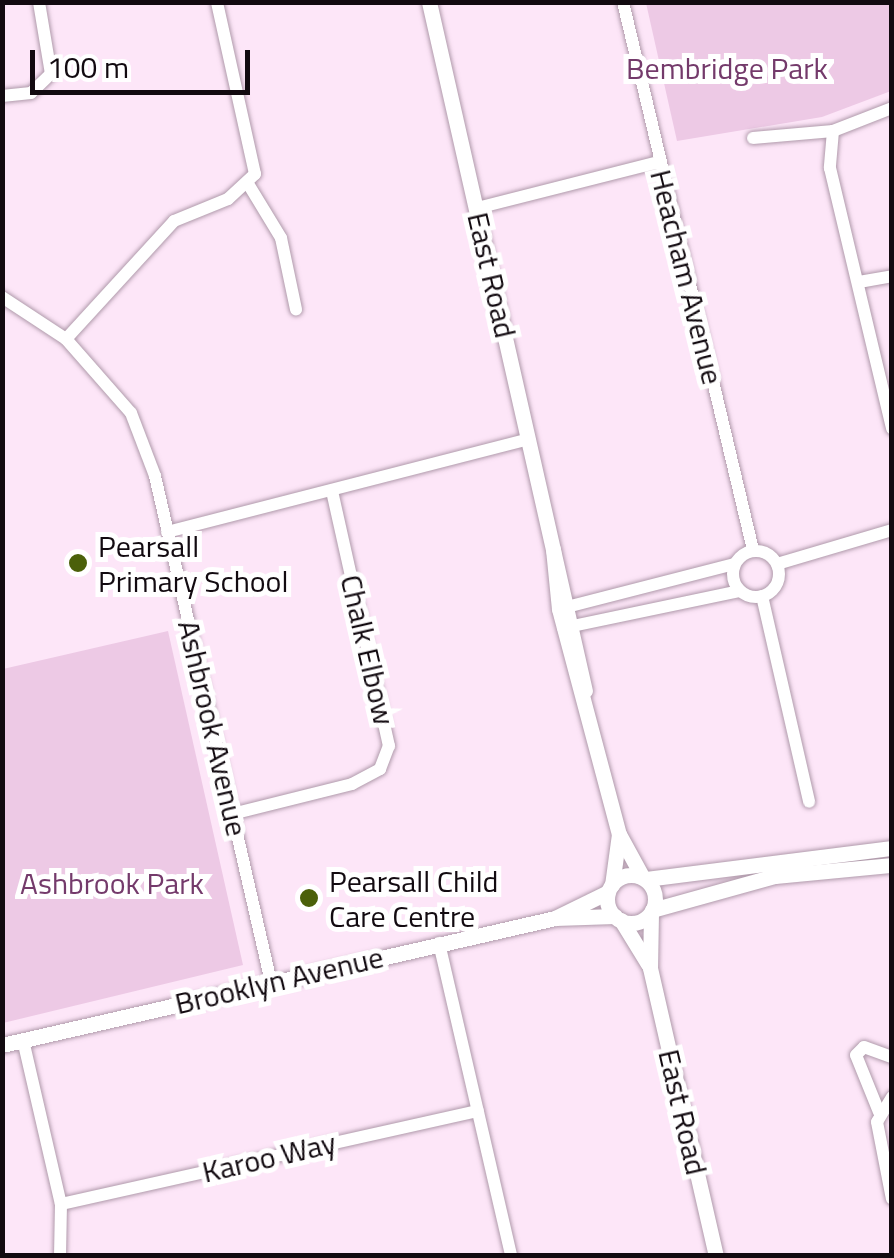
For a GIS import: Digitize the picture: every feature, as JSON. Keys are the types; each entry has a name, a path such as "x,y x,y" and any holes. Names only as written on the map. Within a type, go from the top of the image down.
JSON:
{"street":[{"path":"2,96 31,93 51,74 38,2"},
{"path":"66,340 174,220 247,182 255,174 252,127 217,2"},
{"name":"East Road","path":"429,2 618,834 644,879 652,911 650,968 716,1256"},
{"name":"Heacham Avenue","path":"623,2 753,550"},
{"path":"753,138 833,131 892,108"},
{"path":"833,131 830,168 892,428"},
{"path":"477,208 659,162"},
{"path":"247,182 281,238 296,308"},
{"path":"859,282 892,276"},
{"name":"Ashbrook Avenue","path":"2,297 66,340 131,413 168,532 271,982"},
{"path":"168,532 333,496 530,440"},
{"name":"Chalk Elbow","path":"232,814 352,784 380,769 389,746 333,496"},
{"path":"565,607 734,564 753,550 777,564 892,530"},
{"path":"734,564 740,591"},
{"path":"762,596 778,580 777,564"},
{"path":"570,627 740,591 762,596"},
{"path":"762,596 808,802"},
{"name":"East Road","path":"618,834 610,888 618,918 650,968"},
{"path":"773,868 892,848"},
{"path":"773,868 892,865"},
{"name":"Brooklyn Avenue","path":"555,918 610,888 644,879 773,868"},
{"name":"Brooklyn Avenue","path":"2,1045 555,918 618,918 652,911 773,868"},
{"path":"439,944 511,1256"},
{"path":"23,1040 61,1204 60,1256"},
{"path":"892,1056 864,1047 856,1054 879,1112 892,1199"},
{"path":"879,1112 892,1096"},
{"name":"Karoo Way","path":"61,1204 478,1110"}],"green space":[{"name":"Bembridge Park","path":"646,3 891,3 891,91 822,117 677,141"},
{"name":"Ashbrook Park","path":"168,631 243,965 3,1023 3,669"}],"place":[{"name":"Pearsall Primary School","path":"78,563"},
{"name":"Pearsall Child Care Centre","path":"309,898"}]}
